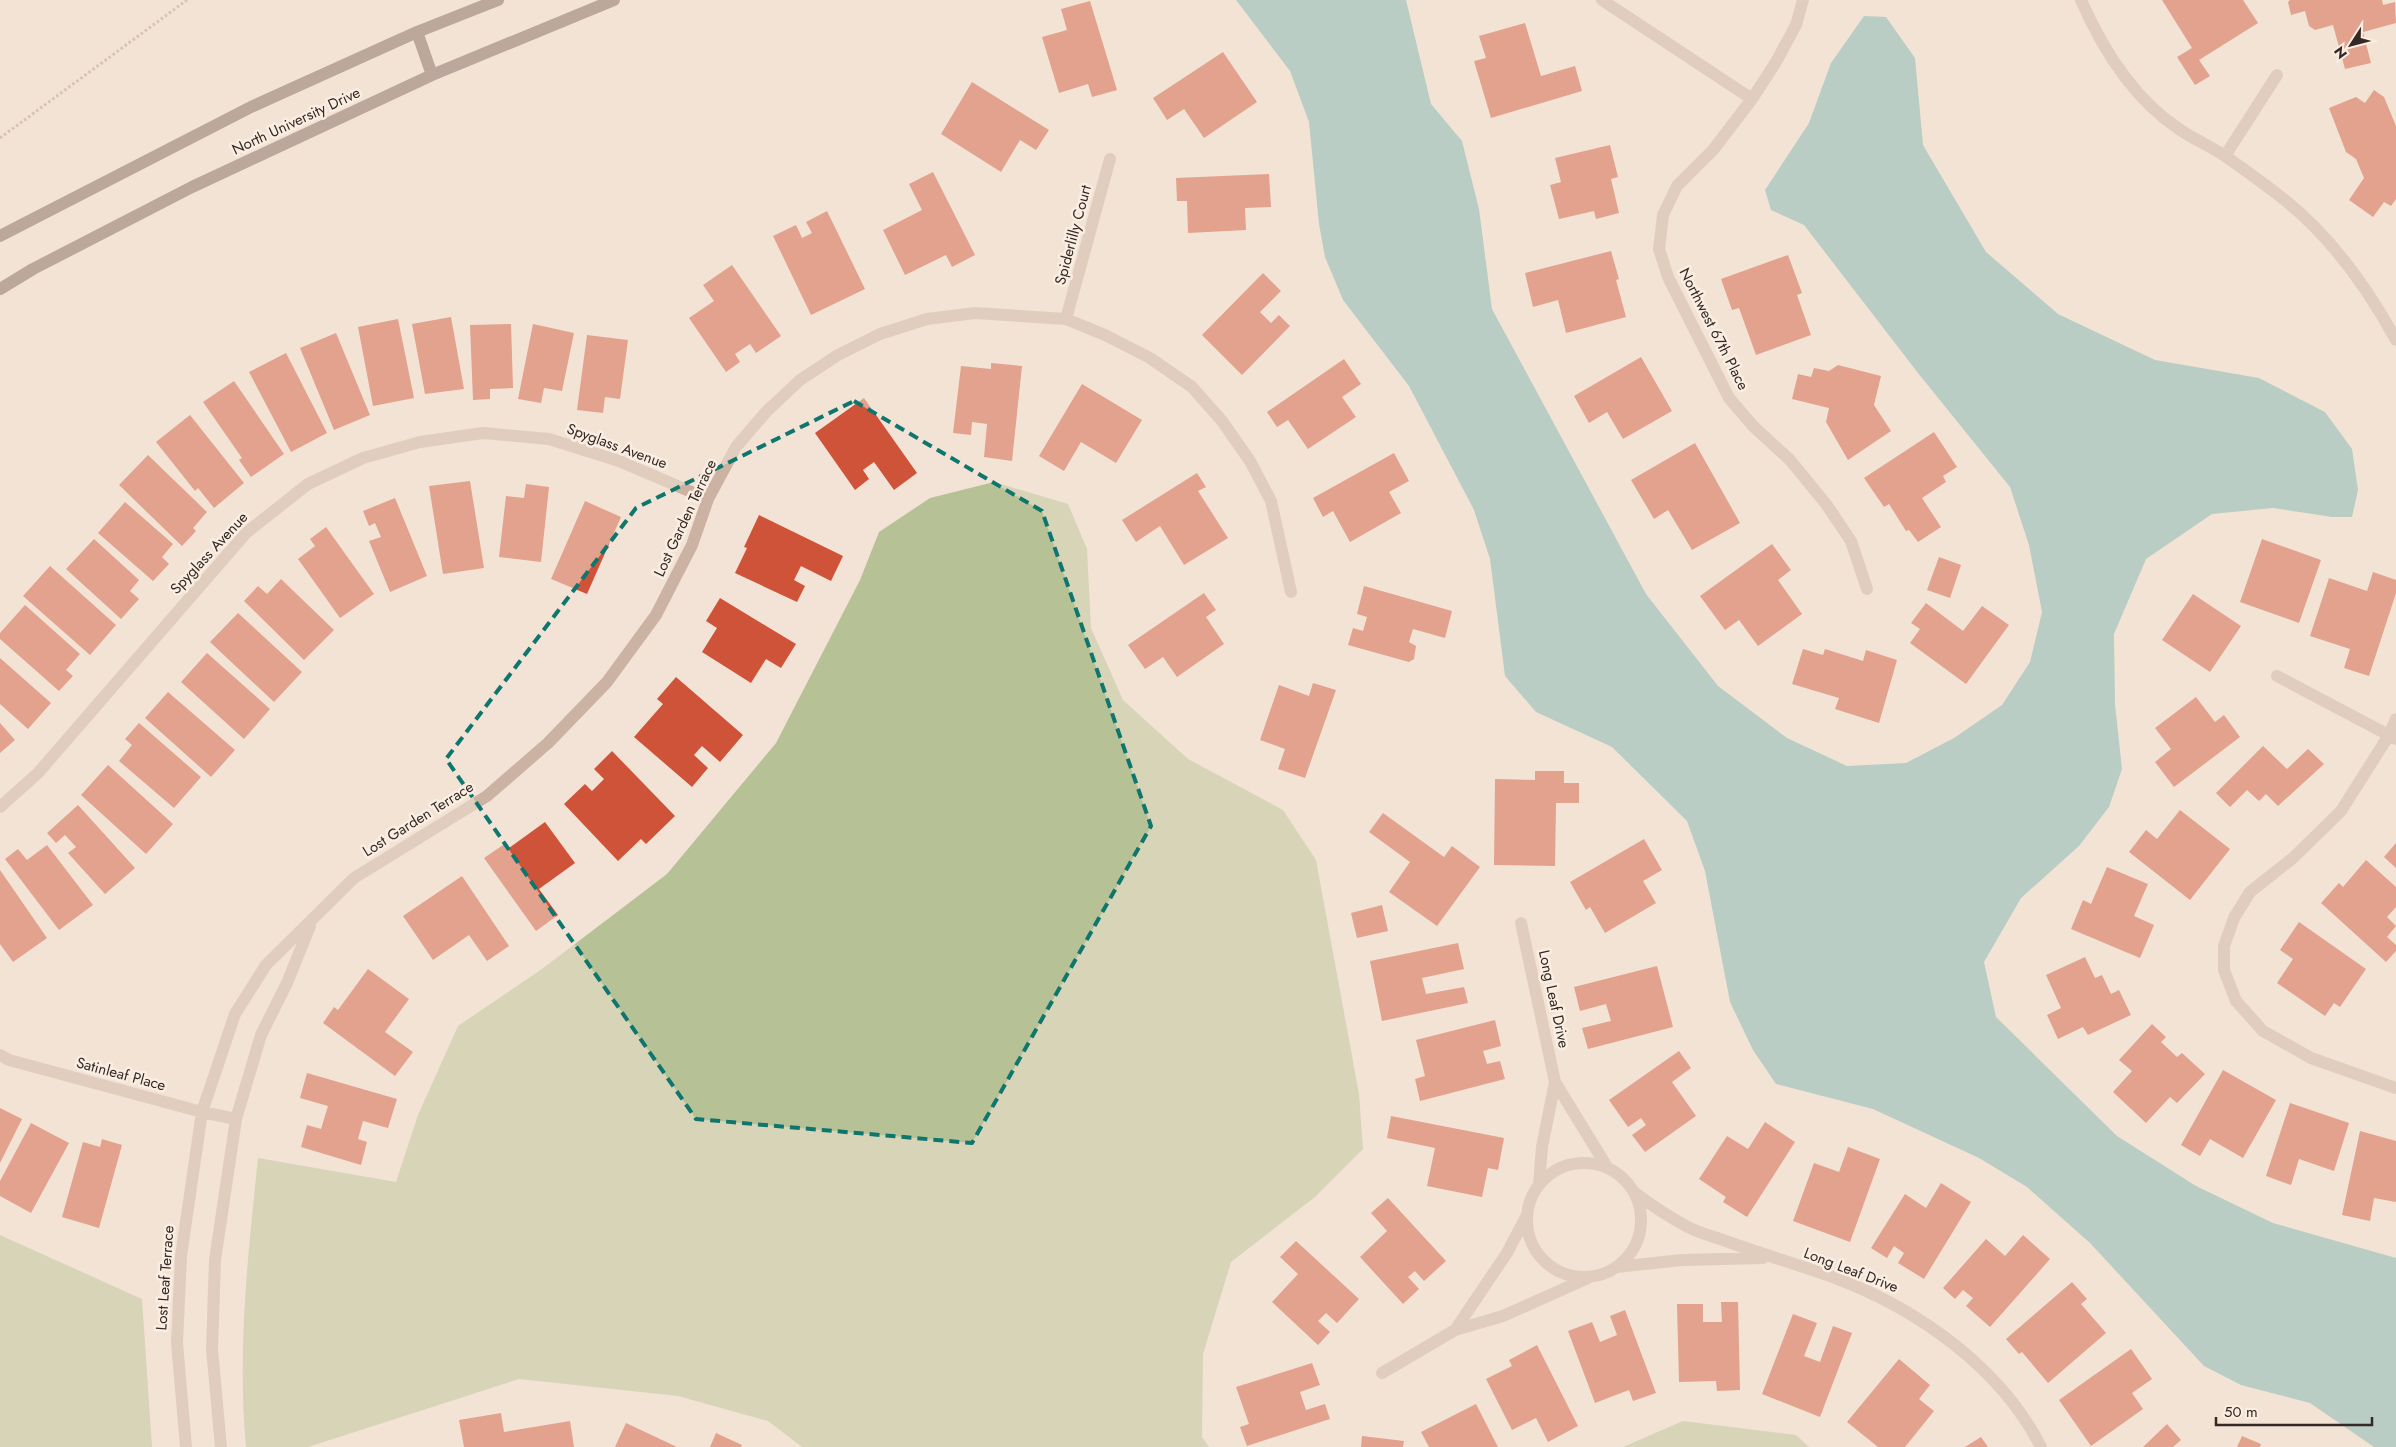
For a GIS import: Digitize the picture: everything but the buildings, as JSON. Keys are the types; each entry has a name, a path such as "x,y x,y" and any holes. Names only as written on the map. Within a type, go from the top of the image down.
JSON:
{"main road":[{"name":"North University Drive","path":"0,236 251,107 417,32 498,0"},
{"name":"North University Drive","path":"0,288 192,187 432,75 614,0"},
{"path":"417,32 432,75"}],"street":[{"path":"1602,0 1752,99"},
{"name":"Northwest 67th Place","path":"1803,0 1796,25 1776,62 1752,99 1713,150 1677,186 1663,215 1659,249 1668,278 1729,398 1753,426 1790,460 1826,504 1851,541 1868,589"},
{"path":"2081,0 2099,36 2121,70 2145,100 2178,128 2225,156 2287,202 2332,245 2372,297 2395,335"},
{"path":"2225,156 2277,75"},
{"name":"Spiderlilly Court","path":"1066,319 1110,159"},
{"name":"Lost Garden Terrace","path":"202,1112 235,1014 266,965 354,878 488,796 548,743 607,682 656,615 692,546 708,499 736,447 766,412 800,380 838,355 880,334 927,319 975,313 1066,319 1105,335 1150,358 1192,387 1222,421 1250,461 1271,501 1291,592"},
{"name":"Spyglass Avenue","path":"0,807 38,773 246,533 308,484 363,458 420,442 483,433 549,439 619,461 708,499"},
{"path":"2277,676 2392,737"},
{"path":"2396,719 2392,737 2341,811 2293,858 2250,892 2234,918 2224,946 2224,970 2236,1001 2263,1031 2311,1058 2396,1088"},
{"name":"Lost Garden Terrace","path":"236,1119 261,1035 287,983 312,921"},
{"name":"Long Leaf Drive","path":"1521,923 1555,1082 1607,1167"},
{"name":"Satinleaf Place","path":"0,1055 9,1060 202,1112 236,1119"},
{"name":"Long Leaf Drive","path":"1539,1184 1542,1147 1555,1082"},
{"name":"Lost Leaf Terrace","path":"186,1447 177,1344 181,1256 202,1112"},
{"path":"221,1447 212,1349 215,1260 236,1119"},
{"path":"1382,1373 1455,1330 1503,1316 1617,1267 1630,1256 1638,1241 1641,1224 1640,1208 1634,1192 1622,1177 1607,1167 1589,1163 1570,1164 1553,1172 1539,1184 1531,1199 1527,1215 1506,1253 1455,1330"},
{"name":"Long Leaf Drive","path":"1634,1192 1658,1210 1690,1228 1771,1258 1838,1279 1895,1304 1946,1337 1995,1382 2034,1434 2041,1447"},
{"path":"1527,1215 1528,1232 1534,1247 1544,1261 1557,1271 1589,1278"},
{"name":"Long Leaf Drive","path":"1617,1267 1682,1260 1771,1258"}],"path":[{"path":"0,138 187,0"}],"highlighted area":[{"path":"854,401 1042,511 1151,826 972,1143 696,1119 446,759 636,508"}],"green space":[{"path":"994,482 1068,504 1087,549 1091,628 1123,700 1188,759 1283,810 1316,860 1359,1094 1363,1149 1315,1197 1231,1262 1203,1354 1202,1437 1209,1447 802,1447 768,1421 678,1396 519,1379 308,1447 246,1447 243,1339 247,1266 258,1158 396,1182 418,1115 458,1026 542,969 667,874 776,743 860,580 879,532 930,498"},
{"path":"0,1235 142,1299 152,1447 0,1447"},
{"path":"1683,1421 1796,1435 1809,1447 1623,1447"}],"water":[{"path":"1236,0 1406,0 1431,104 1462,141 1479,209 1492,309 1646,594 1718,686 1787,738 1847,766 1906,763 1954,738 2002,705 2030,662 2042,612 2029,545 2010,487 1918,373 1804,225 1771,210 1765,190 1809,123 1831,63 1864,16 1886,17 1915,58 1923,145 1986,252 2058,314 2155,360 2259,378 2325,412 2352,449 2358,490 2352,517 2332,517 2273,508 2212,514 2146,559 2114,634 2115,704 2122,769 2109,807 2079,846 2021,898 1984,962 1996,1017 2117,1136 2196,1186 2273,1223 2396,1258 2396,1447 2374,1447 2310,1403 2241,1385 2204,1366 2090,1243 2027,1187 1979,1158 1873,1109 1776,1084 1753,1050 1730,1002 1705,871 1687,821 1612,747 1536,712 1505,676 1490,559 1474,510 1409,386 1343,300 1325,257 1319,224 1309,122 1290,71"}]}
